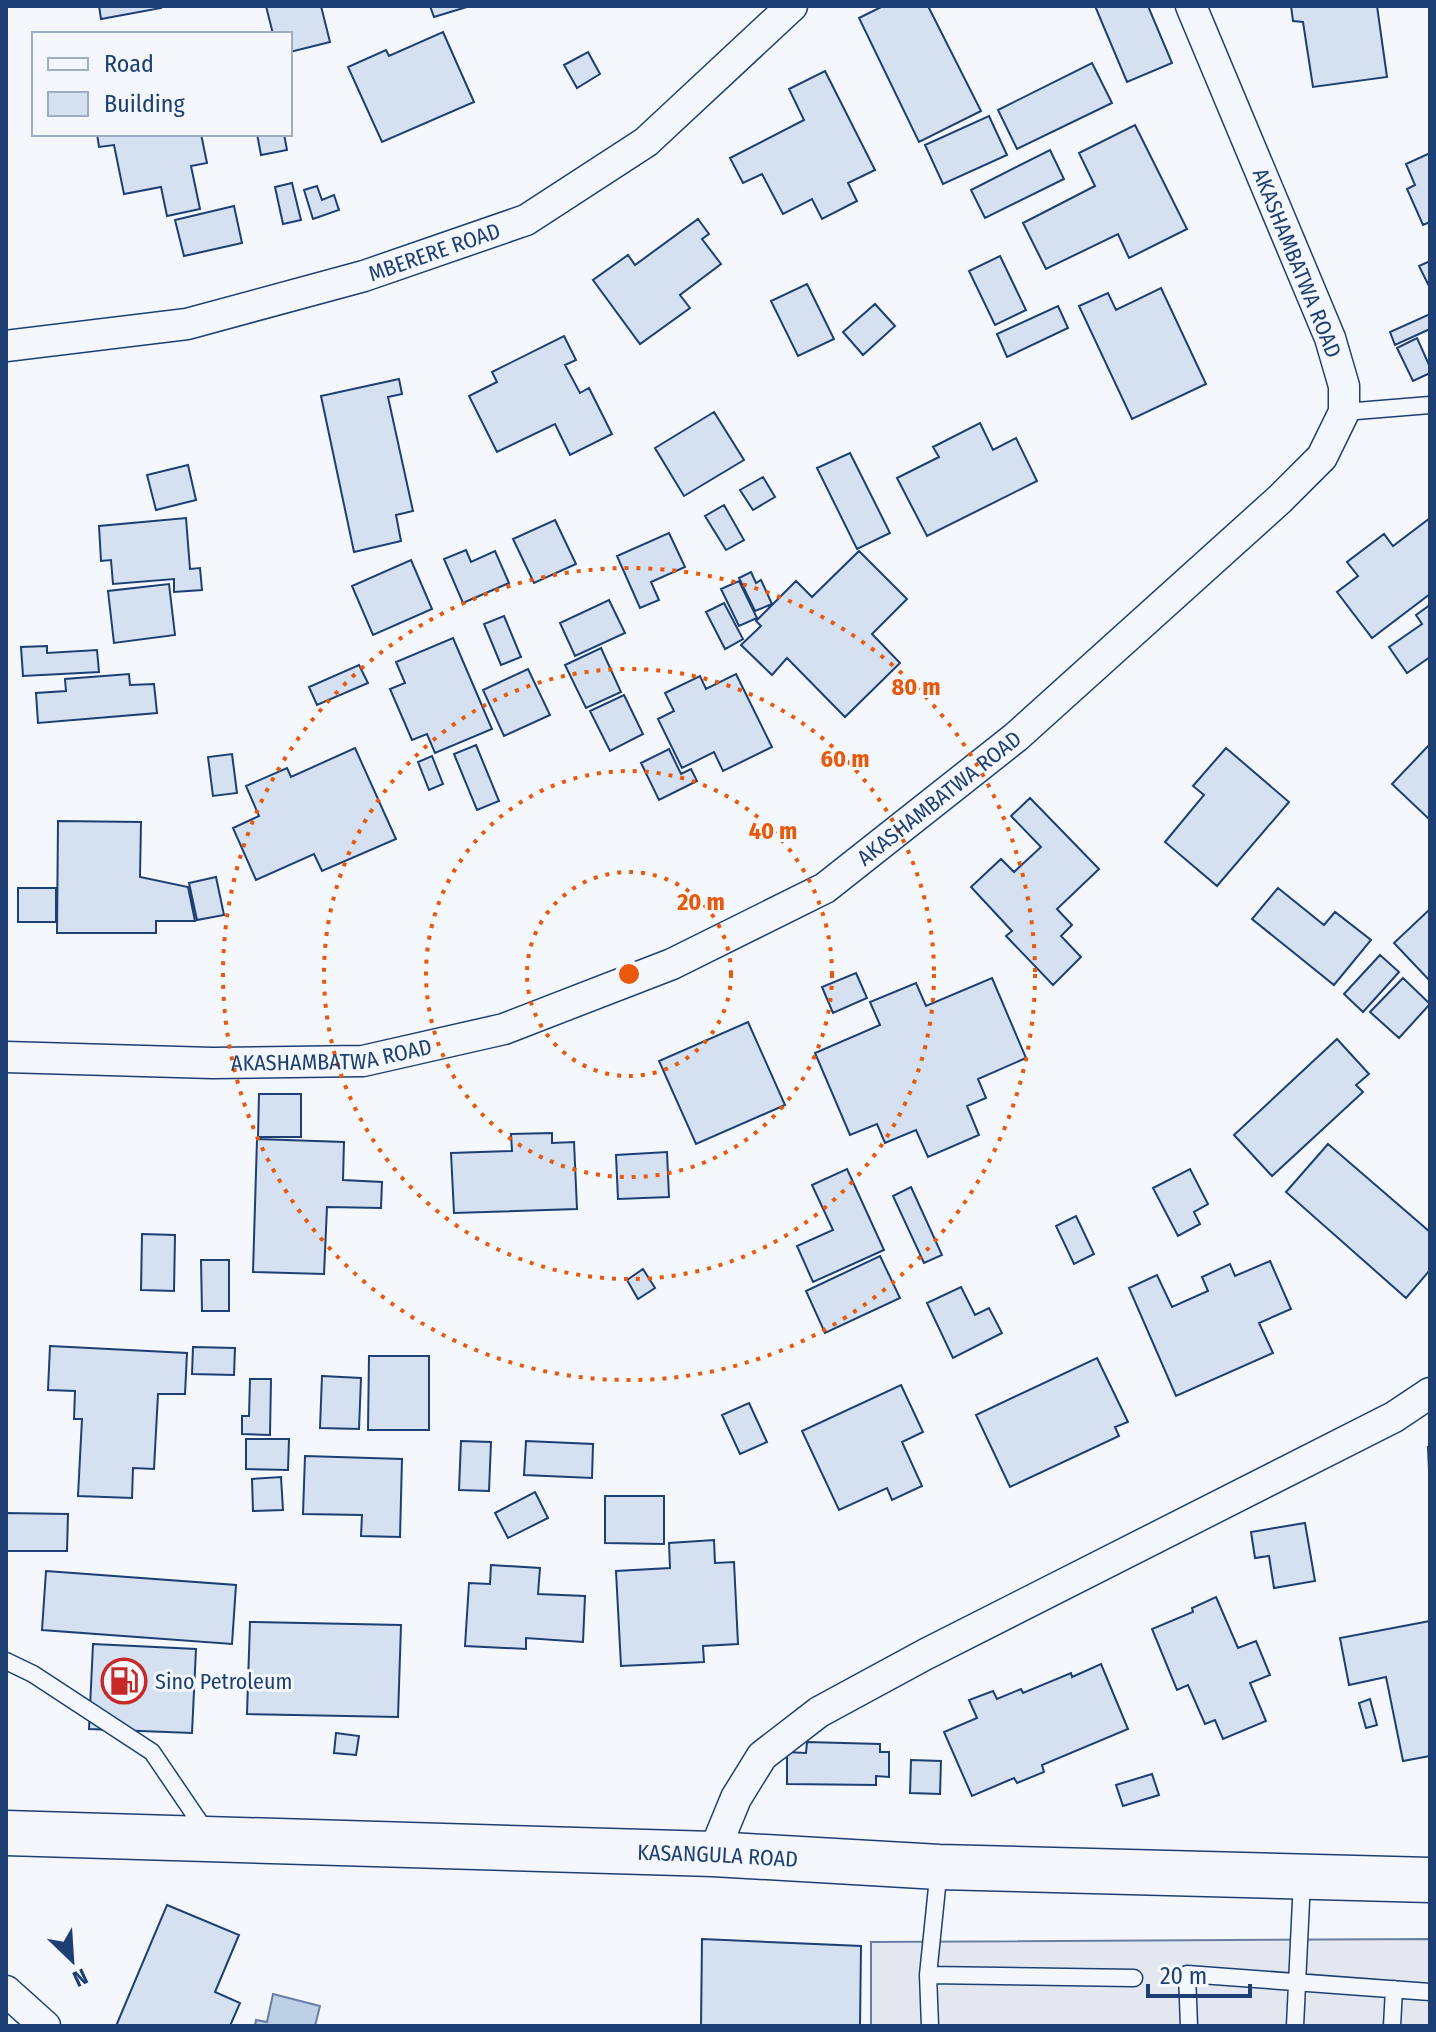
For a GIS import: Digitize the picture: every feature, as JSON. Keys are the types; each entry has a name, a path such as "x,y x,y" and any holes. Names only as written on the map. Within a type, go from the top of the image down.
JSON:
{"main road":[{"name":"KASANGULA ROAD","path":"6,1833 713,1854 939,1867 1430,1880"}],"street":[{"name":"MBERERE ROAD","path":"6,346 187,324 364,276 526,220 646,142 792,6"},
{"name":"AKASHAMBATWA ROAD","path":"6,1057 212,1063 363,1061 504,1029 672,964 825,888 1016,737 1280,499 1322,457 1344,412 1344,386 1330,338 1191,6"},
{"path":"713,1854 736,1798 762,1756 819,1712 926,1654 1394,1417 1430,1393"},
{"path":"8,1999 45,2026"}],"lane":[{"path":"1344,412 1430,405"},
{"path":"6,1661 33,1674 152,1752 211,1839"},
{"path":"930,2026 928,1975 939,1867"},
{"path":"1295,2026 1302,1878"},
{"path":"1189,2026 1187,1974 1430,1992"},
{"path":"928,1975 1134,1978"},
{"path":"1392,2026 1394,1989"}],"shaded area":[{"path":"1430,1939 1430,2026 871,2026 871,1942"}],"water":[{"path":"273,1994 320,2006 315,2026 255,2026 256,2020 267,2022"}],"building":[{"path":"99,6 161,6 161,8 101,19"},
{"path":"266,6 321,6 330,42 292,52 292,32 272,32"},
{"path":"430,6 470,6 434,17"},
{"path":"883,6 928,6 981,111 919,142 859,18"},
{"path":"1095,6 1148,6 1172,63 1127,82"},
{"path":"1291,6 1377,6 1387,77 1313,87 1303,22 1293,21"},
{"path":"443,32 474,102 382,142 348,67 386,50 389,56"},
{"path":"588,52 600,74 577,88 564,65"},
{"path":"1092,63 1112,103 1017,149 998,110"},
{"path":"825,71 875,170 848,183 857,201 822,219 812,199 783,214 762,174 743,183 730,158 804,120 789,89"},
{"path":"989,116 1007,155 943,184 925,145"},
{"path":"1135,125 1187,229 1129,258 1118,234 1046,269 1023,223 1095,186 1079,153"},
{"path":"97,136 201,136 207,163 191,166 200,209 167,216 161,187 124,194 114,145 99,147"},
{"path":"257,136 284,136 287,150 261,155"},
{"path":"1050,150 1064,179 985,218 971,190"},
{"path":"1430,153 1430,222 1423,225 1407,189 1415,185 1406,164"},
{"path":"292,183 301,220 283,224 275,187"},
{"path":"317,186 322,200 334,195 339,210 313,219 304,190"},
{"path":"234,206 242,243 184,256 175,220"},
{"path":"698,219 709,234 702,239 721,264 680,295 690,308 640,344 593,280 628,255 635,265"},
{"path":"1000,256 1026,310 995,325 969,271"},
{"path":"1430,261 1430,288 1419,266"},
{"path":"807,284 834,339 798,356 771,301"},
{"path":"1161,288 1206,384 1132,419 1079,306 1108,293 1116,310"},
{"path":"875,304 895,326 863,355 843,332"},
{"path":"1058,306 1068,328 1007,357 997,334"},
{"path":"1430,314 1430,329 1395,345 1390,332"},
{"path":"564,336 576,360 565,365 580,393 589,388 612,434 570,455 555,424 497,452 469,396 497,382 492,372"},
{"path":"1417,338 1430,373 1413,381 1397,348"},
{"path":"399,379 402,394 388,397 413,511 396,515 401,541 354,552 321,396"},
{"path":"714,412 744,460 684,496 655,448"},
{"path":"980,423 993,450 1016,438 1037,481 927,536 897,478 939,457 933,447"},
{"path":"850,453 890,533 857,549 817,468"},
{"path":"188,465 196,500 156,510 147,475"},
{"path":"763,477 775,497 753,510 740,490"},
{"path":"724,505 744,540 726,550 705,516"},
{"path":"186,518 190,569 200,568 202,590 174,592 174,579 113,584 111,560 101,561 99,526"},
{"path":"1430,518 1430,594 1372,638 1337,592 1358,576 1347,562 1384,534 1393,546"},
{"path":"555,520 576,564 534,583 513,539"},
{"path":"669,533 685,567 651,582 659,600 640,608 617,556"},
{"path":"466,550 471,562 495,551 509,583 463,603 444,559"},
{"path":"859,551 907,599 872,634 900,663 845,717 787,658 772,675 741,645 761,626 756,621 796,581 812,597"},
{"path":"411,560 432,609 373,635 352,586"},
{"path":"751,572 756,583 761,580 772,604 755,611 739,578"},
{"path":"739,581 757,618 739,626 721,589"},
{"path":"169,584 175,635 114,643 108,591"},
{"path":"609,600 625,633 575,656 560,623"},
{"path":"724,603 743,639 725,649 706,612"},
{"path":"1430,605 1430,657 1407,673 1389,647 1422,624 1416,615"},
{"path":"504,616 521,657 501,665 484,624"},
{"path":"453,638 492,729 435,753 427,734 412,740 390,689 405,683 396,662"},
{"path":"47,646 47,653 97,650 99,672 23,676 21,647"},
{"path":"601,648 621,692 586,708 565,665"},
{"path":"359,665 368,683 317,705 309,687"},
{"path":"528,669 550,715 504,736 483,690"},
{"path":"129,674 130,685 154,684 157,713 38,723 36,693 66,691 65,679"},
{"path":"736,674 772,747 723,771 714,752 682,768 658,719 674,711 665,693 700,676 706,689"},
{"path":"624,695 643,734 610,751 590,711"},
{"path":"1430,744 1430,820 1392,784"},
{"path":"476,745 499,801 477,810 454,754"},
{"path":"355,748 396,839 322,871 314,854 256,880 233,828 259,816 246,786 287,768 291,777"},
{"path":"1226,748 1289,802 1217,886 1165,842 1204,795 1193,786"},
{"path":"669,749 681,774 691,769 697,781 659,800 641,763"},
{"path":"232,754 237,793 213,796 208,757"},
{"path":"432,756 443,784 429,790 418,762"},
{"path":"1030,798 1099,869 1057,909 1072,925 1061,936 1081,957 1053,985 1006,936 1012,931 971,887 1001,859 1014,872 1041,847 1011,816"},
{"path":"58,821 141,822 140,877 188,887 195,921 156,921 156,933 57,933"},
{"path":"216,877 224,915 197,920 189,883"},
{"path":"18,888 56,888 56,922 18,922"},
{"path":"1278,888 1324,925 1335,912 1371,940 1334,985 1252,919"},
{"path":"1430,909 1430,981 1394,943"},
{"path":"1380,955 1399,972 1363,1012 1344,994"},
{"path":"856,973 867,998 833,1013 822,987"},
{"path":"992,978 1026,1058 978,1079 986,1098 967,1106 979,1135 928,1157 916,1130 885,1143 877,1124 850,1135 815,1053 880,1025 870,1002 916,983 926,1006"},
{"path":"1403,978 1430,1004 1399,1038 1370,1012"},
{"path":"748,1022 785,1105 696,1144 659,1061"},
{"path":"1337,1039 1369,1074 1356,1085 1363,1092 1272,1176 1234,1135"},
{"path":"259,1094 301,1094 301,1137 258,1137"},
{"path":"552,1133 552,1143 574,1142 577,1209 454,1213 451,1153 512,1151 511,1134"},
{"path":"257,1139 344,1142 343,1180 382,1182 381,1208 327,1207 324,1274 253,1272"},
{"path":"1328,1144 1430,1232 1430,1270 1406,1298 1286,1192"},
{"path":"667,1152 669,1197 618,1199 616,1155"},
{"path":"847,1169 884,1250 813,1282 797,1246 833,1230 812,1185"},
{"path":"1190,1169 1208,1204 1194,1212 1200,1224 1178,1236 1153,1188"},
{"path":"911,1187 942,1255 924,1263 893,1196"},
{"path":"1076,1216 1094,1254 1074,1264 1056,1226"},
{"path":"142,1234 175,1235 174,1291 141,1290"},
{"path":"880,1256 900,1298 825,1333 806,1291"},
{"path":"201,1260 229,1260 229,1311 202,1311"},
{"path":"1270,1261 1291,1309 1259,1323 1273,1353 1176,1396 1129,1288 1157,1275 1172,1307 1208,1291 1202,1277 1230,1264 1235,1276"},
{"path":"643,1269 655,1288 638,1299 627,1280"},
{"path":"961,1287 975,1315 989,1308 1002,1333 953,1358 927,1303"},
{"path":"50,1346 187,1353 185,1394 158,1394 154,1469 133,1468 132,1498 78,1496 82,1419 74,1419 75,1391 48,1390"},
{"path":"193,1347 235,1348 234,1375 192,1374"},
{"path":"369,1356 429,1356 429,1430 368,1430"},
{"path":"1097,1358 1128,1422 1115,1427 1119,1436 1010,1487 976,1415"},
{"path":"322,1376 361,1378 359,1429 320,1428"},
{"path":"250,1379 271,1379 270,1435 242,1434 242,1416 249,1416"},
{"path":"901,1385 923,1432 902,1442 922,1486 892,1500 887,1488 839,1510 802,1431"},
{"path":"749,1403 767,1442 740,1454 722,1415"},
{"path":"246,1439 289,1439 288,1470 246,1469"},
{"path":"461,1441 491,1442 489,1491 459,1490"},
{"path":"526,1441 593,1444 592,1478 524,1475"},
{"path":"1428,1447 1430,1447 1430,1494"},
{"path":"305,1456 402,1459 400,1537 361,1536 362,1515 303,1514"},
{"path":"281,1477 283,1510 253,1511 252,1479"},
{"path":"535,1492 548,1518 508,1538 495,1513"},
{"path":"605,1496 664,1496 664,1544 605,1543"},
{"path":"6,1513 68,1514 67,1551 6,1551"},
{"path":"1305,1523 1315,1581 1274,1588 1269,1556 1255,1558 1251,1532"},
{"path":"714,1540 715,1563 734,1562 738,1644 703,1646 704,1662 621,1666 616,1571 670,1568 669,1543"},
{"path":"491,1565 540,1568 538,1594 585,1596 583,1642 526,1638 526,1649 465,1646 469,1583 490,1584"},
{"path":"46,1571 236,1585 232,1644 42,1630"},
{"path":"1216,1597 1238,1648 1256,1641 1270,1675 1250,1683 1266,1721 1223,1739 1215,1720 1205,1724 1188,1685 1177,1690 1152,1629 1193,1612 1192,1608"},
{"path":"1430,1621 1430,1756 1403,1761 1386,1677 1349,1685 1340,1638"},
{"path":"250,1622 401,1625 398,1717 247,1714"},
{"path":"93,1644 196,1649 192,1733 89,1729"},
{"path":"1101,1664 1128,1729 1042,1765 1044,1772 1017,1783 1014,1778 972,1796 944,1732 977,1718 969,1700 993,1691 997,1699 1021,1689 1023,1693"},
{"path":"1370,1699 1377,1725 1366,1728 1359,1703"},
{"path":"336,1733 359,1736 356,1755 334,1753"},
{"path":"807,1742 880,1744 880,1752 889,1752 889,1777 876,1776 876,1785 787,1784 787,1752 806,1753"},
{"path":"911,1760 941,1761 940,1794 910,1793"},
{"path":"1152,1774 1159,1795 1123,1806 1116,1785"},
{"path":"167,1905 239,1935 215,1992 240,2003 230,2026 116,2026"},
{"path":"702,1939 861,1946 860,2026 701,2026"}],"place":[{"name":"Sino Petroleum","path":"124,1681"}]}
